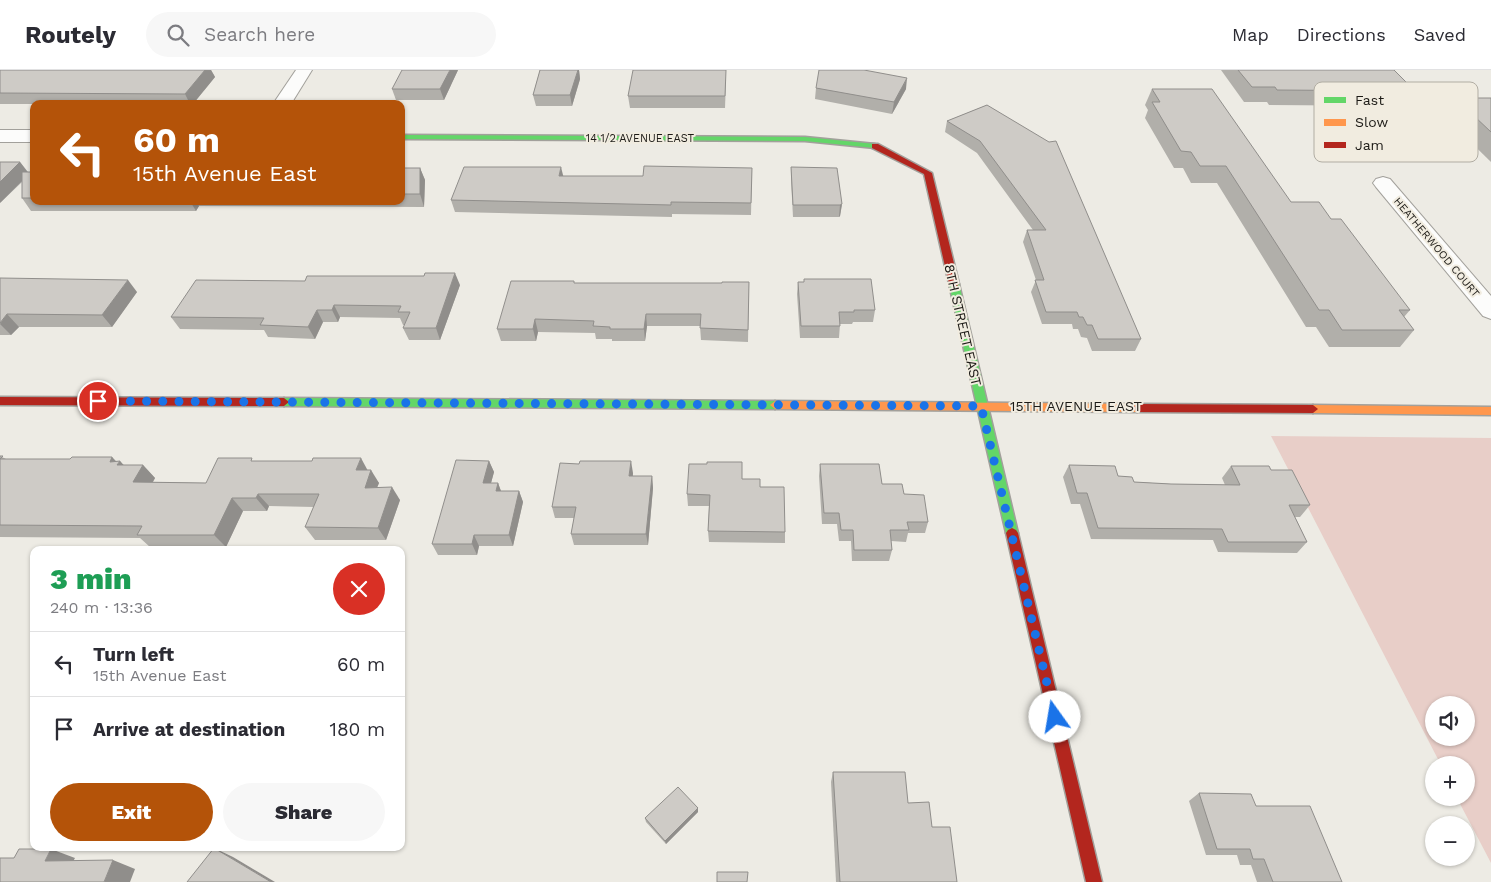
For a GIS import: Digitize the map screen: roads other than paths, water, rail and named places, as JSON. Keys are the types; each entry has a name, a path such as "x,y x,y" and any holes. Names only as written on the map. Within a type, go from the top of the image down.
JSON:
{"street":[{"path":"285,100 304,70"},
{"path":"0,136 30,136"},
{"name":"14 1/2 AVENUE EAST","path":"405,137 805,139 879,146"},
{"name":"8TH STREET EAST","path":"879,146 928,173 981,406 1094,882"},
{"name":"HEATHERWOOD COURT","path":"1383,183 1491,311"},
{"name":"15TH AVENUE EAST","path":"0,401 981,406 1491,411"}]}
